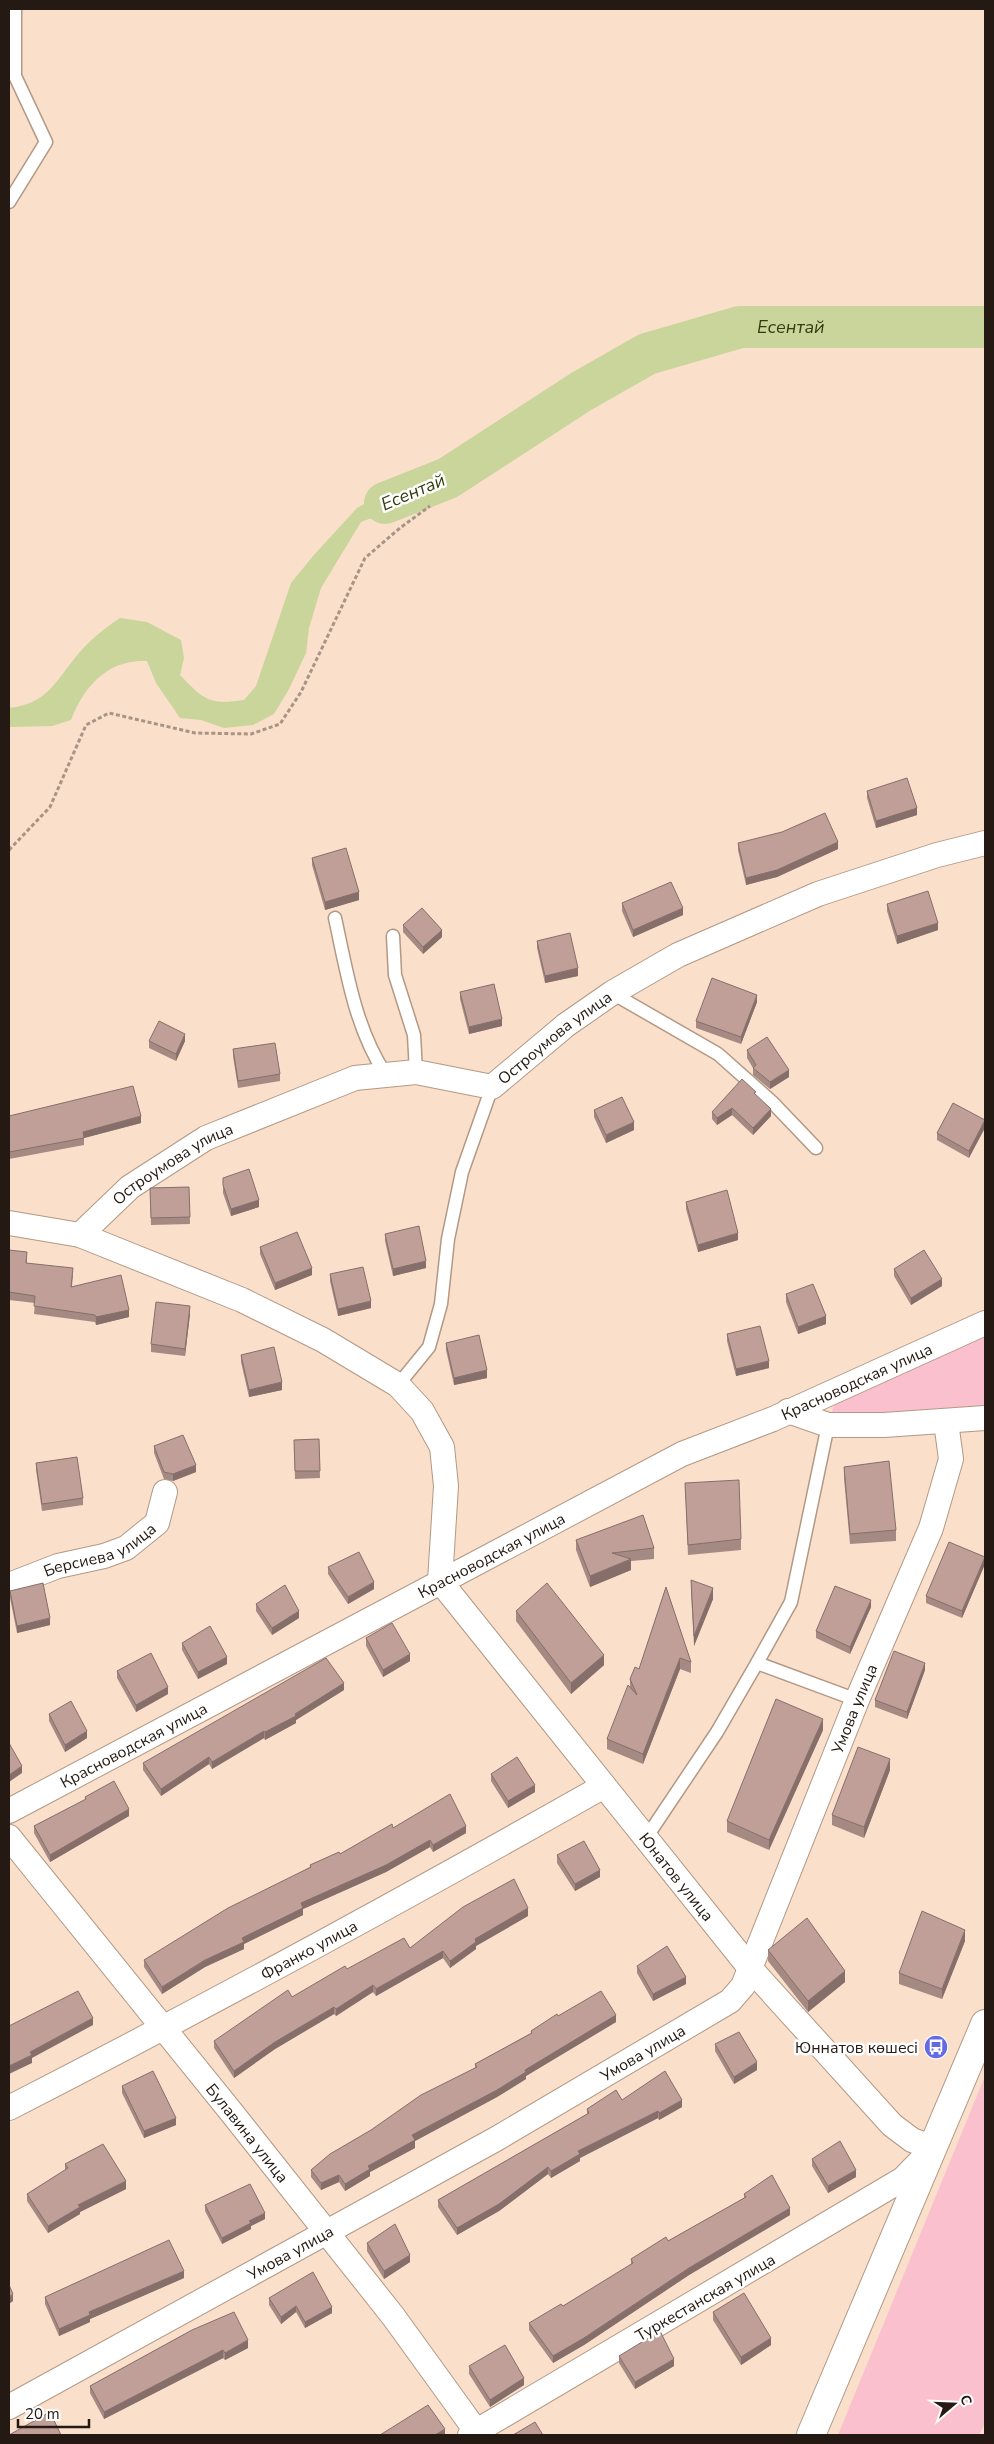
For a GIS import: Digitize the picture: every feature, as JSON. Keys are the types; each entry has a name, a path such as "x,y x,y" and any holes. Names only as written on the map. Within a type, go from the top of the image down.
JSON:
{"street":[{"name":"Остроумова улица","path":"80,1234 130,1187 206,1138 355,1078 416,1072 492,1086 566,1025 612,993 678,955 818,894 937,855 985,843"},
{"path":"9,1223 80,1234 242,1300 323,1340 398,1384 422,1411 442,1447 446,1486 440,1581"},
{"name":"Красноводская улица","path":"9,1811 682,1454 788,1411 985,1324"},
{"path":"788,1411 828,1425 884,1425 985,1418"},
{"name":"Умова улица","path":"9,2407 496,2139 730,2001 743,1986 857,1700 931,1528 951,1459 946,1422"},
{"name":"Берсиева улица","path":"9,1584 58,1566 104,1556 126,1548 157,1523 165,1492"},
{"name":"Юнатов улица","path":"440,1581 750,1968 892,2125 912,2140 934,2148"},
{"name":"Франко улица","path":"9,2108 164,2028 412,1895 604,1786"},
{"name":"Булавина улица","path":"9,1837 394,2316 475,2434"},
{"path":"811,2435 985,2024"},
{"name":"Туркестанская улица","path":"475,2434 903,2179 934,2148"}],"lane":[{"path":"9,202 46,142 12,77 15,9"},
{"path":"335,918 356,1013 372,1055 386,1075"},
{"path":"393,936 395,975 414,1035 416,1072"},
{"path":"612,993 718,1054 772,1102 816,1148"},
{"path":"398,1384 429,1347 441,1304 448,1238 462,1172 492,1086"},
{"path":"646,1838 717,1732 791,1602 828,1425"},
{"path":"757,1663 857,1700"}],"path":[{"path":"9,850 50,807 86,725 109,713 195,733 251,734 280,724 301,692 365,558 400,528 430,506"}],"shaded area":[{"path":"985,1335 985,1412 836,1419 832,1411 836,1401"},
{"path":"985,2076 985,2423 979,2435 838,2435"}],"water":[{"path":"437,473 438,486 411,503 361,522 321,588 309,628 306,653 289,689 274,714 253,725 224,728 201,720 180,718 156,683 147,661 120,665 99,677 83,696 71,720 52,726 9,727 9,708 33,702 42,696 88,643 120,618 147,622 181,640 184,658 180,675 195,690 208,699 223,702 244,700 256,686 291,583 313,556 357,508 394,487"}],"building":[{"path":"907,778 917,808 876,821 867,791"},
{"path":"825,813 838,842 777,870 746,878 738,843 782,832"},
{"path":"346,848 359,892 325,902 312,858"},
{"path":"671,882 683,908 633,930 622,903"},
{"path":"928,891 938,923 897,936 887,904"},
{"path":"422,908 442,930 423,947 403,925"},
{"path":"570,933 578,968 545,976 537,941"},
{"path":"712,978 757,995 741,1037 696,1021"},
{"path":"494,984 502,1019 469,1027 460,992"},
{"path":"159,1021 185,1034 176,1054 149,1041"},
{"path":"767,1037 789,1070 770,1082 753,1068 756,1065 747,1050"},
{"path":"275,1043 280,1074 238,1081 233,1049"},
{"path":"742,1079 771,1109 753,1128 732,1108 717,1118 712,1112"},
{"path":"133,1086 141,1116 83,1132 84,1138 9,1152 9,1116"},
{"path":"622,1097 634,1122 606,1135 594,1110"},
{"path":"953,1103 985,1120 969,1151 937,1133"},
{"path":"249,1169 259,1200 231,1209 223,1185 223,1178"},
{"path":"189,1187 190,1217 151,1218 150,1188"},
{"path":"727,1190 738,1233 698,1245 686,1202"},
{"path":"419,1226 426,1261 393,1269 385,1234"},
{"path":"297,1232 312,1268 275,1283 260,1247"},
{"path":"9,1250 27,1252 26,1263 73,1268 71,1287 121,1275 129,1310 96,1317 95,1315 34,1306 35,1296 9,1292"},
{"path":"924,1250 942,1279 911,1298 894,1269"},
{"path":"363,1267 371,1301 338,1309 330,1274"},
{"path":"813,1284 826,1316 798,1327 786,1294"},
{"path":"156,1302 190,1306 185,1349 151,1344"},
{"path":"760,1326 769,1361 736,1369 727,1334"},
{"path":"479,1335 487,1370 454,1378 446,1343"},
{"path":"274,1347 282,1382 249,1390 241,1355"},
{"path":"183,1435 196,1465 173,1474 164,1472 154,1446"},
{"path":"319,1439 320,1471 295,1471 294,1440"},
{"path":"77,1457 83,1498 42,1504 36,1463"},
{"path":"889,1461 896,1530 850,1534 844,1467"},
{"path":"739,1480 741,1539 688,1545 685,1483"},
{"path":"643,1515 654,1548 612,1553 631,1559 590,1576 576,1540"},
{"path":"949,1542 985,1557 962,1611 926,1596"},
{"path":"359,1552 374,1582 348,1597 328,1567"},
{"path":"691,1580 713,1588 694,1636"},
{"path":"43,1583 50,1618 17,1626 10,1591"},
{"path":"547,1583 604,1655 571,1683 516,1611"},
{"path":"285,1585 299,1611 272,1628 256,1604"},
{"path":"835,1586 871,1600 850,1647 816,1631"},
{"path":"666,1587 691,1662 680,1658 643,1754 607,1739 628,1685 637,1695 630,1679 635,1667 639,1669"},
{"path":"392,1623 410,1654 383,1670 366,1638"},
{"path":"210,1626 227,1657 198,1672 182,1643"},
{"path":"894,1651 925,1663 907,1712 875,1700"},
{"path":"151,1653 168,1687 136,1705 117,1671"},
{"path":"326,1658 344,1683 295,1714 296,1716 264,1731 212,1762 209,1757 161,1789 143,1763"},
{"path":"776,1699 823,1719 769,1840 727,1821"},
{"path":"71,1701 87,1731 65,1745 49,1714"},
{"path":"9,1743 22,1766 9,1775"},
{"path":"858,1747 890,1759 864,1827 832,1815"},
{"path":"517,1757 535,1785 508,1801 491,1774"},
{"path":"114,1781 129,1809 50,1855 34,1826 86,1799 85,1797"},
{"path":"450,1794 466,1826 433,1845 430,1840 386,1865 301,1903 303,1908 242,1938 244,1942 205,1960 162,1987 144,1960 228,1908 311,1867 310,1865 339,1852 340,1854 392,1824 393,1828"},
{"path":"584,1841 600,1870 575,1884 557,1855"},
{"path":"514,1879 528,1908 475,1939 476,1942 450,1961 443,1951 376,1989 373,1985 336,2009 334,2007 275,2042 234,2071 214,2041 288,1990 292,1997 345,1966 347,1969 404,1938 410,1948 463,1907"},
{"path":"922,1911 965,1930 942,1989 899,1973"},
{"path":"807,1918 845,1971 808,2001 768,1950"},
{"path":"667,1946 686,1977 653,1994 637,1966"},
{"path":"78,1991 93,2018 30,2052 32,2055 9,2066 9,2026"},
{"path":"601,1991 616,2015 525,2070 526,2072 497,2090 412,2135 415,2140 368,2166 370,2169 345,2184 339,2175 321,2183 311,2170 330,2154 371,2130 421,2095 477,2067 475,2064 532,2033 531,2031 557,2014 558,2016"},
{"path":"739,2032 757,2062 734,2077 715,2044"},
{"path":"153,2071 176,2118 144,2131 122,2086"},
{"path":"665,2071 682,2100 659,2113 658,2111 578,2151 580,2154 551,2171 548,2167 499,2204 457,2228 438,2200 589,2113 587,2109 616,2090 622,2100"},
{"path":"840,2141 856,2170 828,2186 812,2159"},
{"path":"103,2144 126,2181 78,2205 80,2207 48,2226 27,2194 68,2168 65,2164"},
{"path":"772,2175 790,2208 689,2268 584,2338 553,2356 529,2323 561,2304 563,2306 633,2263 631,2259 666,2237 668,2241 746,2197 744,2194"},
{"path":"250,2184 265,2213 249,2221 251,2223 222,2238 205,2205"},
{"path":"395,2224 410,2255 384,2271 367,2243"},
{"path":"169,2240 184,2271 89,2312 90,2315 59,2329 45,2297"},
{"path":"313,2272 332,2307 305,2322 296,2306 281,2317 269,2298"},
{"path":"9,2285 13,2294 9,2297"},
{"path":"744,2293 771,2338 741,2357 713,2312"},
{"path":"234,2312 248,2340 225,2353 223,2350 104,2412 90,2386 192,2330"},
{"path":"660,2331 674,2359 635,2382 619,2356"},
{"path":"505,2345 524,2378 490,2400 469,2366"},
{"path":"428,2405 445,2429 435,2435 380,2435"},
{"path":"50,2412 61,2435 9,2435"},
{"path":"535,2422 543,2435 513,2435"}],"waterway":[{"name":"Есентай","path":"385,503 448,478 582,391 647,354 740,327 985,327"}],"place":[{"name":"Юннатов көшесі","path":"936,2047"}]}
